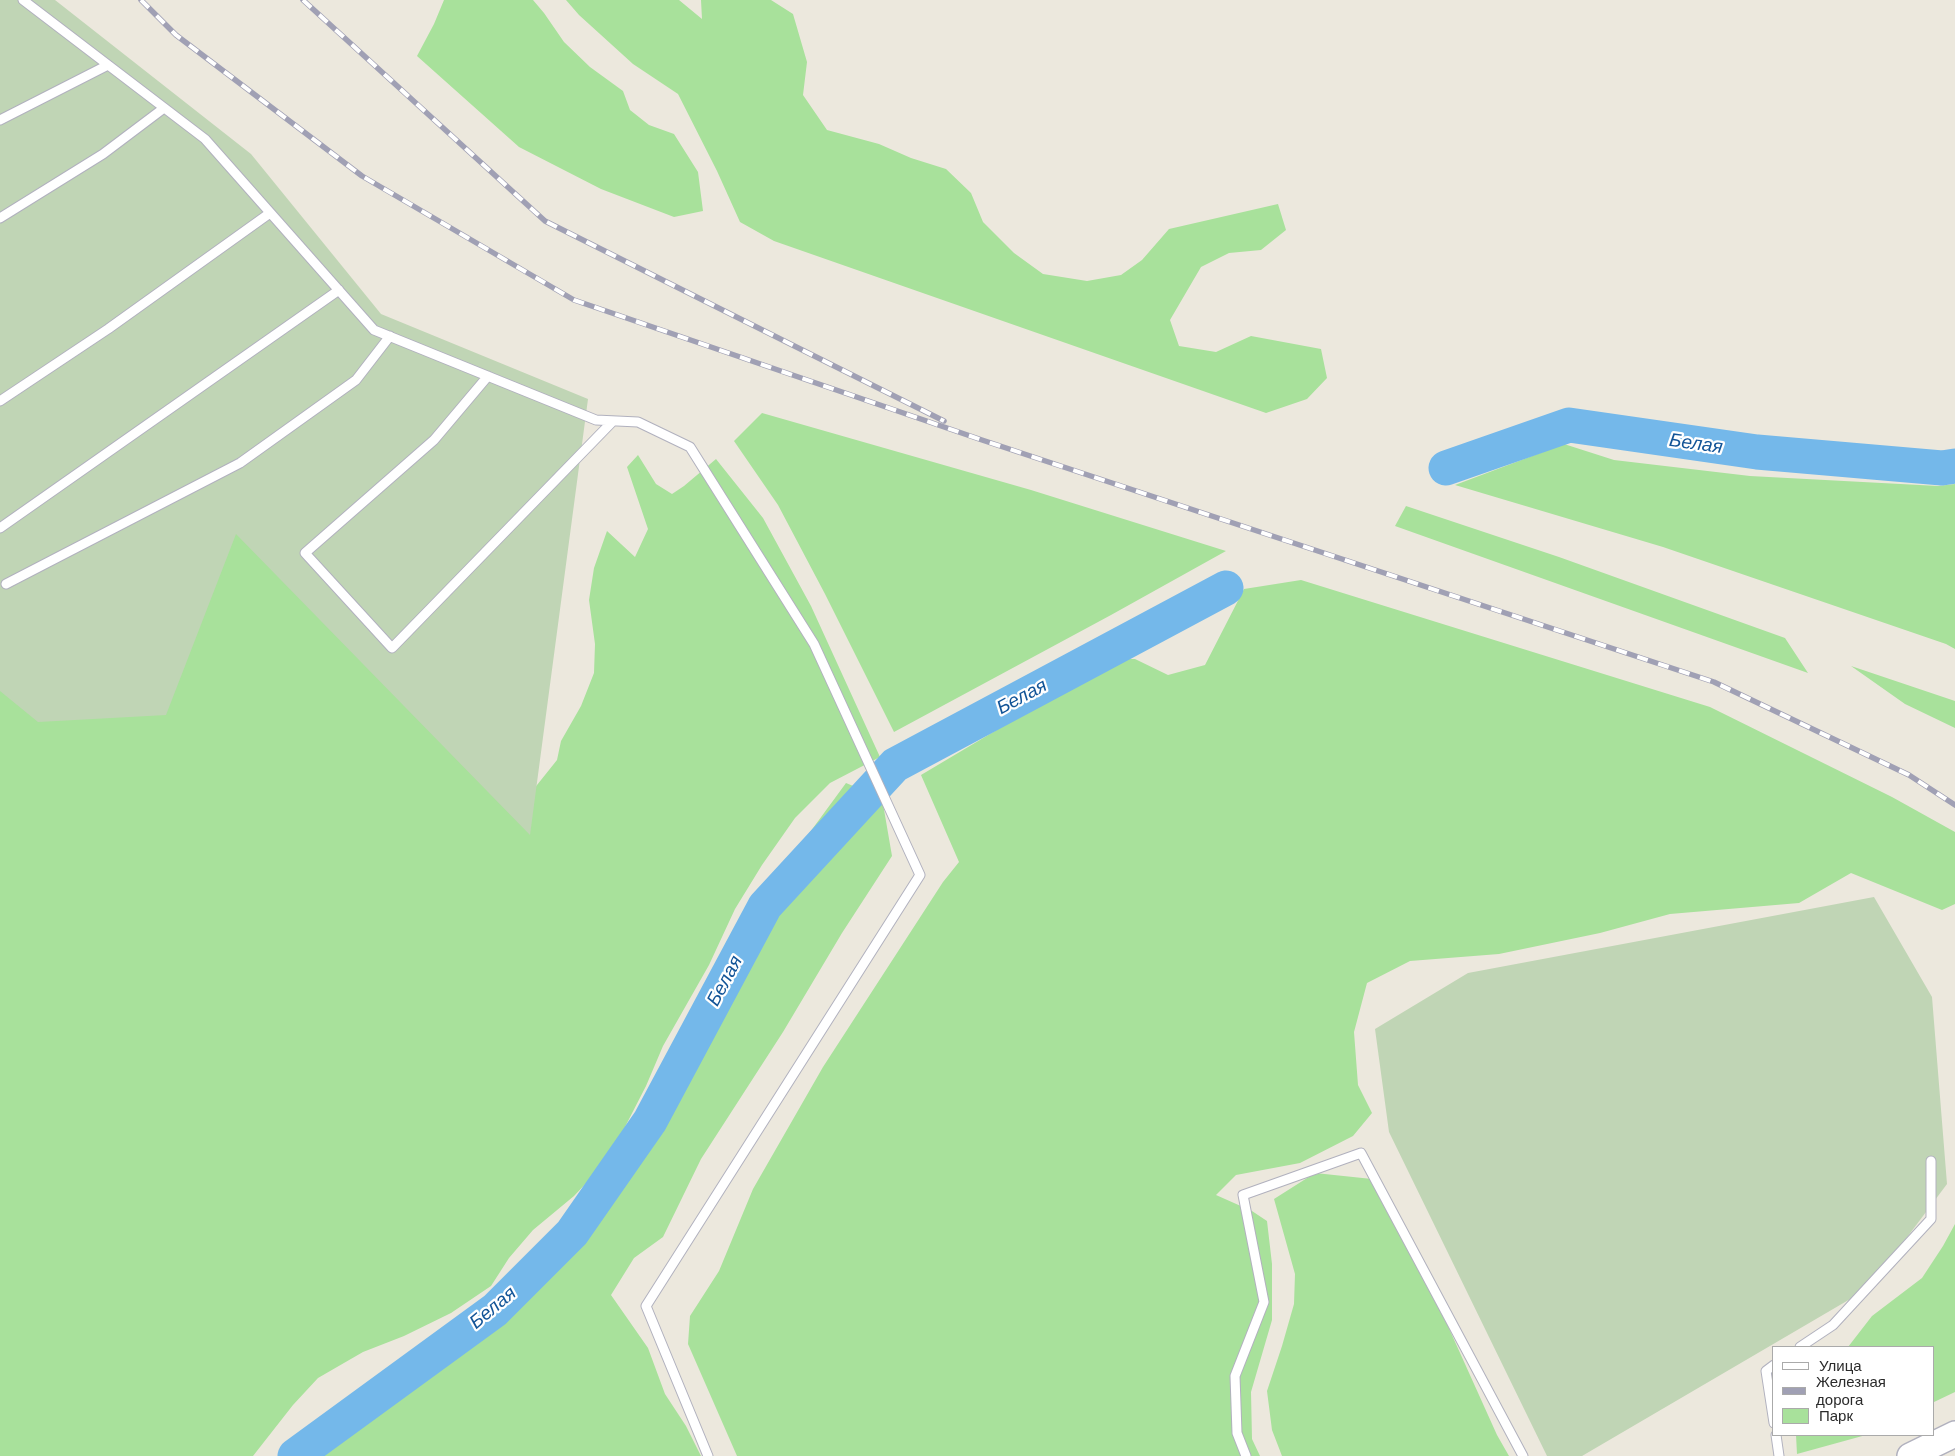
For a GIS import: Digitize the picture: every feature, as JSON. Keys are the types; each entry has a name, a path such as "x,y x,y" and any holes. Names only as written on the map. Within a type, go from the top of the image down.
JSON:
{"main road":[{"path":"1910,1456 1955,1434"}],"lane":[{"path":"23,0 205,139 374,330 596,420 638,422 690,447 814,644 920,876 646,1306 708,1456"},
{"path":"0,120 108,64"},
{"path":"0,218 103,154 164,108"},
{"path":"0,401 108,329 270,212"},
{"path":"0,528 339,290"},
{"path":"6,584 240,463 356,380 390,336"},
{"path":"488,376 434,440 305,553 392,648 613,421"},
{"path":"1246,1456 1238,1433 1236,1376 1264,1302 1243,1195 1361,1153 1524,1456"},
{"path":"1802,1346 1833,1325 1931,1219 1931,1161"},
{"path":"1772,1366 1766,1371 1772,1410"},
{"path":"1776,1436 1779,1456"}],"green space":[{"path":"0,0 55,0 251,154 381,314 588,399 530,835 236,534 166,715 38,722 0,691"},
{"path":"444,0 533,0 564,42 590,67 623,91 630,110 649,125 674,134 698,172 703,211 674,217 601,189 519,147 417,56"},
{"path":"566,0 679,0 702,19 701,0 771,0 793,14 807,62 803,95 827,130 879,144 911,158 946,169 971,193 983,222 1014,253 1043,274 1087,281 1121,275 1142,260 1169,229 1278,204 1286,230 1261,250 1229,253 1201,267 1170,320 1179,346 1216,352 1251,336 1321,349 1327,378 1307,399 1266,413 774,241 740,222 717,171 678,94 633,64 579,15"},
{"path":"762,413 1031,490 1226,551 894,732 778,505 734,441"},
{"path":"1564,444 1614,460 1750,476 1938,486 1955,484 1955,649 1946,644 1663,547 1455,485"},
{"path":"638,455 656,484 672,494 716,459 763,518 811,606 880,757 830,783 795,818 762,865 735,909 709,965 663,1046 646,1086 608,1160 574,1196 533,1230 509,1258 491,1286 451,1313 404,1336 363,1352 318,1378 293,1405 253,1456 0,1456 0,663 209,502 513,815 557,760 561,741 581,706 594,673 595,644 589,600 594,568 607,531 635,557 648,529 627,467"},
{"path":"1406,506 1559,557 1785,638 1808,673 1395,526"},
{"path":"1301,580 1710,707 1892,797 1955,832 1955,904 1942,910 1851,873 1799,903 1670,914 1600,933 1499,954 1410,961 1367,983 1354,1032 1358,1085 1372,1113 1353,1136 1300,1163 1236,1175 1216,1195 1252,1211 1267,1221 1272,1264 1272,1320 1251,1392 1252,1439 1260,1456 737,1456 688,1344 690,1316 719,1271 753,1189 823,1067 943,882 959,862 921,775 1116,659 1135,659 1168,675 1205,665 1244,589"},
{"path":"1851,666 1955,701 1955,728 1905,704"},
{"path":"846,783 882,798 892,856 842,933 783,1032 701,1159 663,1237 634,1258 611,1295 648,1348 665,1394 686,1426 701,1456 307,1456 510,1301 574,1228 679,1094 723,1000 755,915 794,854"},
{"path":"1874,897 1932,997 1947,1184 1869,1288 1582,1456 1547,1456 1389,1132 1375,1029 1468,973"},
{"path":"1315,1173 1372,1179 1424,1273 1497,1435 1509,1456 1282,1456 1272,1430 1267,1391 1294,1304 1295,1274 1274,1199"},
{"path":"1955,1224 1955,1392 1935,1402 1935,1346 1849,1346 1872,1316 1922,1278"},
{"path":"1796,1436 1862,1436 1797,1454"}],"waterway":[{"name":"Белая","path":"1446,468 1569,425 1757,452 1942,468 1955,466"},
{"name":"Белая","path":"295,1456 495,1310 572,1233 650,1121 765,906 895,765 1226,588"}],"railway":[{"path":"141,0 176,35 362,176 574,300 982,440 1714,682 1909,775 1955,805"},
{"path":"303,0 545,221 944,421"}]}
